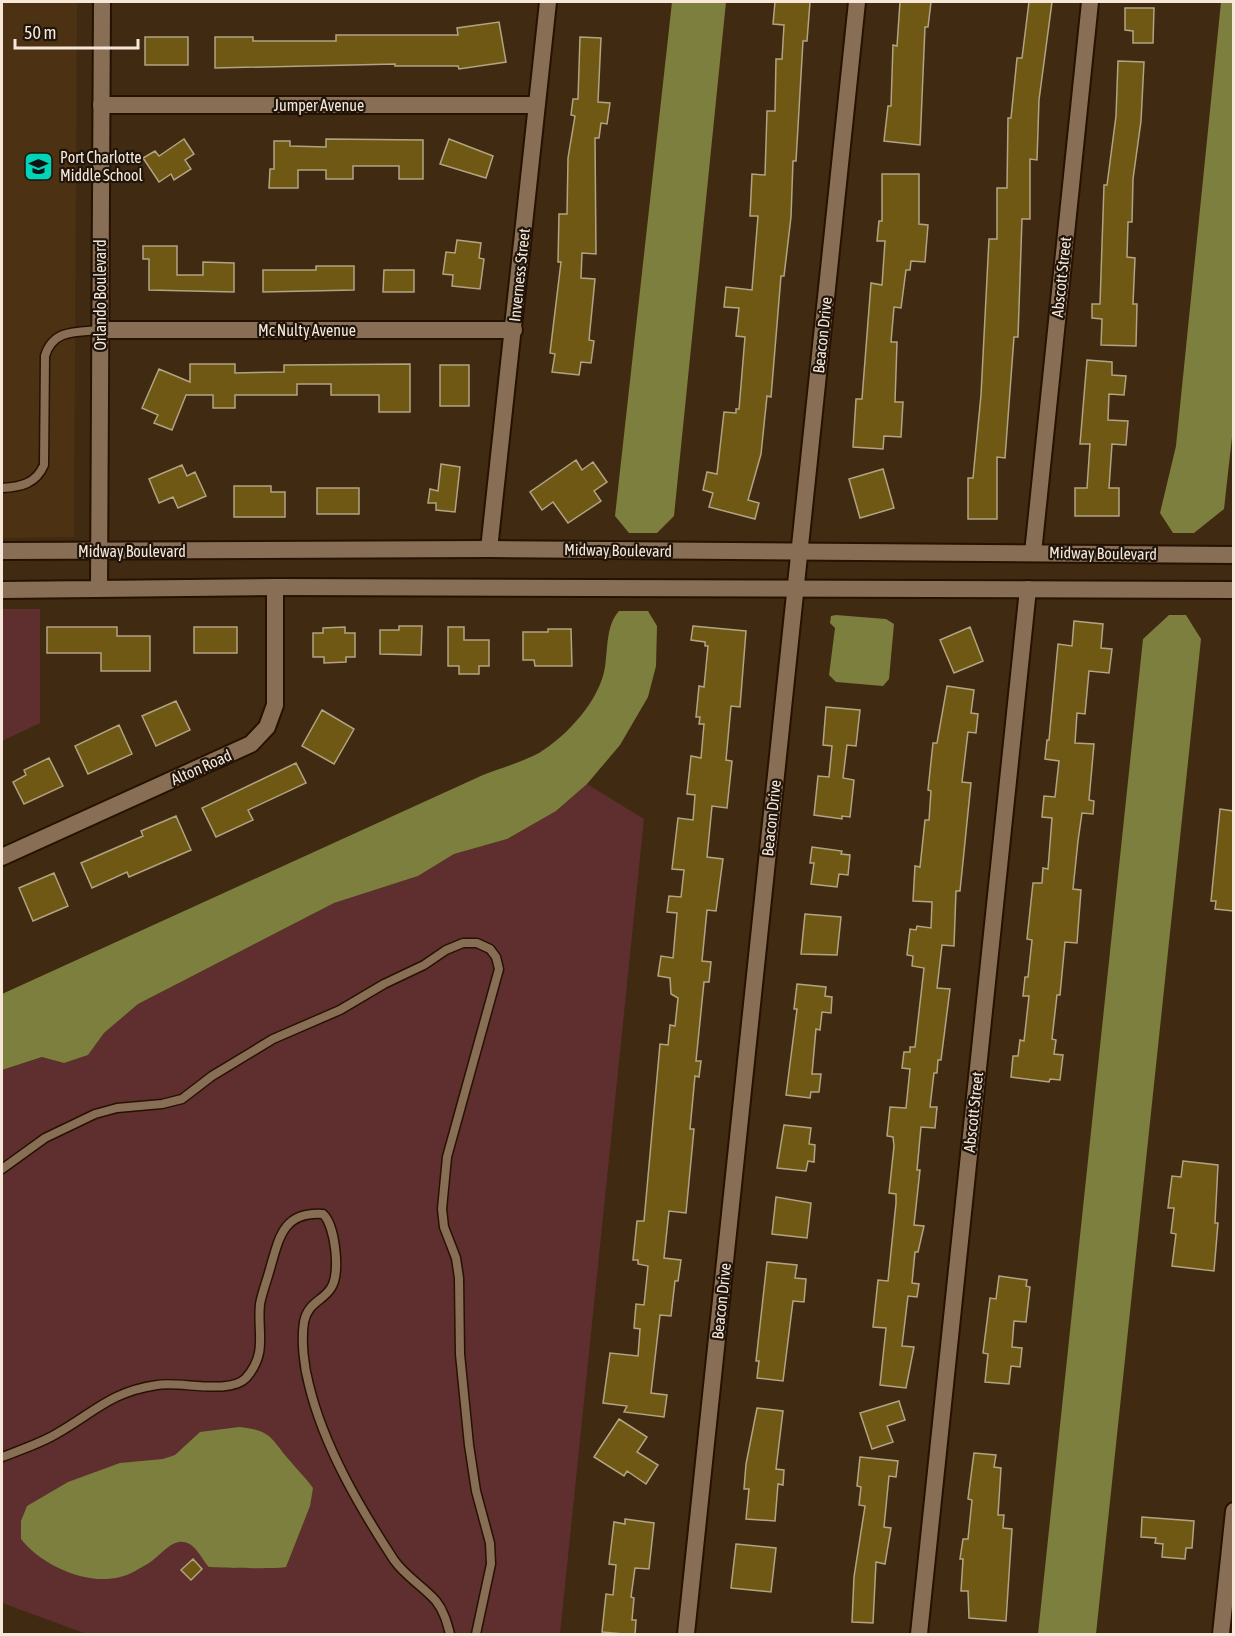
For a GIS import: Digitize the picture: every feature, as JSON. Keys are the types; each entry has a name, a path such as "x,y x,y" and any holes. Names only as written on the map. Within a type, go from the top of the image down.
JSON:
{"street":[{"name":"Orlando Boulevard","path":"99,589 102,2"},
{"name":"Inverness Street","path":"489,549 548,2"},
{"name":"Beacon Drive","path":"686,1635 857,2"},
{"name":"Abscott Street","path":"1032,553 1090,2"},
{"name":"Jumper Avenue","path":"101,105 537,105"},
{"name":"Mc Nulty Avenue","path":"100,330 514,330"},
{"name":"Midway Boulevard","path":"2,551 489,549 1233,555"},
{"path":"2,590 275,587 1233,590"},
{"name":"Alton Road","path":"2,857 251,744 267,727 275,705 275,587"},
{"name":"Abscott Street","path":"919,1635 1028,589"},
{"path":"1221,1635 1233,1511"}],"lane":[{"path":"2,488 24,485 35,478 44,465 45,356 48,348 64,333 100,330"},
{"path":"2,1169 45,1138 95,1114 117,1108 182,1100 212,1076 273,1039 340,1010 384,984 424,965 446,950 463,944 477,943 490,949 496,957 499,969 466,1096 452,1135 447,1157 442,1209 444,1227 457,1268 460,1354 469,1445 491,1553 491,1564 476,1635"},
{"path":"2,1457 54,1435 116,1395 171,1383 222,1387 245,1379 262,1343 260,1305 279,1239 287,1225 298,1216 323,1214 329,1220 334,1234 335,1270 332,1288 309,1308 304,1322 303,1346 308,1384 334,1455 349,1483 395,1561 409,1579 436,1602 450,1635"}],"shaded area":[{"name":"Port Charlotte Middle School","path":"2,2 77,2 74,537 2,538"},
{"path":"672,2 726,2 674,516 657,533 629,533 615,516"},
{"path":"1221,2 1234,2 1234,419 1224,509 1194,533 1173,533 1160,513 1176,446"},
{"path":"2,609 40,609 40,723 2,741"},
{"path":"619,611 648,611 657,626 656,666 648,697 620,745 587,784 556,811 507,839 454,854 418,876 334,903 138,1004 104,1033 88,1055 64,1063 42,1057 2,1070 2,994 483,775 539,753 550,746 581,716 597,692 605,667 608,637"},
{"path":"1169,615 1186,615 1201,639 1096,1634 1038,1634 1143,639"},
{"path":"831,616 886,619 894,624 889,679 883,686 836,682 829,675 835,628 830,623"},
{"path":"587,784 644,819 560,1634 87,1634 2,1603 2,1070 43,1057 64,1063 88,1055 104,1033 138,1004 334,903 418,876 454,854 507,839 556,811"},
{"path":"239,1427 250,1428 270,1437 313,1488 310,1506 286,1567 209,1567 191,1545 179,1542 127,1575 93,1579 52,1565 21,1539 21,1521 27,1506 68,1482 120,1463 163,1459 175,1455 200,1432"}],"building":[{"path":"775,2 810,2 807,41 803,41 796,161 793,161 791,217 784,276 781,276 771,397 767,396 761,454 748,500 759,503 755,519 709,507 713,493 703,490 707,472 717,474 724,412 736,413 736,409 739,409 745,337 736,336 739,308 724,307 726,287 752,290 758,216 750,216 752,174 765,175 767,111 775,111 776,59 782,59 784,25 773,24"},
{"path":"900,2 931,2 928,27 925,27 920,145 884,141 888,106 891,106 893,45 897,46"},
{"path":"1029,2 1052,2 1039,100 1037,160 1030,159 1030,219 1022,219 1018,337 1014,337 1005,458 997,457 997,519 968,519 968,478 973,478 981,395 989,239 997,239 997,188 1007,188 1008,118 1011,118 1017,58 1022,58"},
{"path":"1125,8 1154,8 1153,43 1133,43 1133,31 1125,30"},
{"path":"499,22 506,62 459,69 458,66 395,66 395,64 215,68 215,37 253,37 253,41 336,41 336,35 458,35 457,28"},
{"path":"145,37 188,37 188,65 145,65"},
{"path":"580,37 601,38 598,102 610,103 607,124 601,123 599,138 595,138 596,254 582,253 581,278 595,279 589,340 594,341 591,363 581,362 579,375 552,372 555,354 550,353 561,262 558,262 559,214 567,214 568,158 575,116 571,115 573,99 578,99"},
{"path":"1118,61 1144,62 1141,121 1133,179 1132,222 1128,222 1127,257 1135,258 1133,304 1137,304 1136,346 1101,345 1102,319 1092,318 1092,304 1100,304 1104,185 1107,185 1116,116"},
{"path":"184,139 194,154 185,160 191,169 174,180 171,174 159,182 143,158 155,151 159,156"},
{"path":"326,139 423,140 423,179 399,179 399,166 353,166 353,179 326,179 326,170 298,170 298,188 269,188 270,169 274,169 274,141 290,141 290,146 326,147"},
{"path":"449,139 493,156 486,178 440,164"},
{"path":"882,174 919,174 919,224 928,225 925,262 911,261 910,270 906,270 901,308 894,307 891,342 897,342 895,402 903,402 901,437 884,436 883,449 853,447 856,399 862,399 871,283 882,285 885,241 877,241 879,221 882,221"},
{"path":"457,240 481,243 479,258 484,259 480,289 452,286 453,275 443,274 446,252 455,253"},
{"path":"143,246 177,246 177,275 203,275 203,262 234,263 234,292 149,290 149,259 143,259"},
{"path":"316,266 354,266 354,290 263,292 263,270 316,270"},
{"path":"384,270 414,270 414,292 383,292"},
{"path":"1087,360 1112,362 1112,375 1126,376 1124,395 1109,394 1108,420 1128,421 1126,445 1112,444 1109,488 1119,488 1119,516 1075,516 1075,488 1087,488 1090,444 1080,444"},
{"path":"190,364 235,364 235,373 284,372 284,365 410,364 410,412 379,412 379,395 331,395 331,384 297,384 297,395 235,395 235,408 213,408 213,395 186,395 172,430 154,423 158,415 142,408 159,369 190,382"},
{"path":"440,365 469,365 469,406 440,406"},
{"path":"576,460 582,470 593,462 607,482 594,491 601,501 568,523 553,502 542,510 530,492"},
{"path":"441,464 460,467 455,512 436,510 436,503 428,503 430,489 438,491"},
{"path":"182,465 187,476 195,472 206,496 178,508 173,497 159,503 149,479"},
{"path":"883,469 894,508 860,518 849,479"},
{"path":"234,486 271,486 271,492 285,492 285,517 234,517"},
{"path":"317,488 359,488 359,514 317,514"},
{"path":"1074,621 1103,624 1101,648 1112,649 1109,673 1089,671 1085,714 1077,713 1075,743 1094,744 1089,800 1094,801 1093,814 1082,813 1078,841 1073,889 1081,890 1077,943 1065,942 1060,995 1057,995 1052,1039 1056,1040 1054,1054 1063,1055 1060,1080 1050,1079 1049,1082 1011,1077 1013,1056 1018,1056 1020,1040 1024,1041 1029,996 1023,996 1025,977 1028,977 1032,940 1027,939 1033,883 1042,883 1043,868 1048,869 1052,818 1042,817 1044,796 1055,797 1059,761 1045,759 1047,740 1049,740 1058,644 1072,646"},
{"path":"399,626 422,626 421,655 380,654 380,630 399,630"},
{"path":"693,626 746,631 740,707 731,706 726,760 732,761 727,808 712,806 707,857 723,859 716,911 707,910 702,961 711,962 709,982 704,982 696,1061 701,1061 699,1077 695,1076 690,1129 694,1129 686,1213 669,1211 664,1258 681,1260 678,1281 675,1281 671,1316 660,1315 651,1393 667,1395 664,1417 624,1412 627,1406 603,1403 610,1353 638,1356 640,1329 634,1328 636,1304 644,1305 648,1266 638,1264 638,1260 633,1260 637,1221 644,1221 660,1044 668,1045 670,1025 675,1026 678,998 671,994 670,978 658,976 661,956 673,958 677,913 667,912 669,896 681,897 684,870 672,869 678,818 693,820 695,795 687,794 691,756 701,758 704,724 699,724 700,717 696,717 699,686 704,687 708,646 705,646 705,642 691,640"},
{"path":"47,627 117,627 117,636 150,636 150,671 101,671 101,653 47,653"},
{"path":"194,627 237,627 237,653 194,653"},
{"path":"345,627 345,633 355,633 355,657 346,657 346,662 324,663 324,657 313,657 313,633 323,633 323,628"},
{"path":"448,627 464,627 464,640 489,640 489,666 479,666 479,674 459,674 459,666 448,666"},
{"path":"970,627 983,661 954,673 940,640"},
{"path":"548,629 571,629 572,666 535,666 534,660 523,660 523,632 548,632"},
{"path":"947,686 974,690 971,713 978,714 976,733 968,732 962,782 971,783 960,891 956,891 954,946 942,945 937,988 950,989 941,1060 938,1060 937,1073 934,1073 930,1107 937,1107 935,1128 921,1127 917,1170 920,1170 914,1225 924,1226 918,1252 915,1252 912,1283 919,1284 917,1297 908,1296 902,1346 914,1347 906,1388 880,1385 886,1328 873,1327 878,1280 888,1281 896,1203 896,1194 889,1193 894,1146 893,1137 887,1136 890,1107 906,1108 910,1069 902,1068 904,1052 910,1052 910,1047 915,1047 924,968 912,966 913,956 907,955 910,929 916,930 917,926 931,928 932,902 913,901 915,866 920,867 925,820 929,820 931,791 928,790 933,743 937,743"},
{"path":"176,701 190,730 156,746 142,716"},
{"path":"826,707 860,710 856,746 847,745 843,778 854,780 850,817 842,816 842,819 814,815 818,776 829,777 832,746 823,745"},
{"path":"322,710 354,729 334,764 302,746"},
{"path":"119,725 132,754 88,774 75,746"},
{"path":"49,758 63,786 24,804 13,782 26,775 24,770"},
{"path":"296,763 306,783 248,810 253,820 216,837 202,808"},
{"path":"1220,809 1233,811 1233,911 1215,909 1216,901 1211,901"},
{"path":"176,816 191,850 129,877 127,872 92,888 81,863 143,836 141,831"},
{"path":"812,847 842,851 841,854 850,855 848,875 839,874 837,887 811,884 814,863 810,863"},
{"path":"54,873 68,906 33,921 19,888"},
{"path":"805,914 841,917 837,955 801,954"},
{"path":"797,984 826,987 825,996 832,997 831,1013 822,1012 820,1030 816,1029 812,1074 821,1074 819,1092 811,1092 810,1098 786,1095 797,1009 794,1009"},
{"path":"784,1125 811,1128 809,1144 815,1145 814,1162 808,1161 806,1171 777,1168"},
{"path":"1183,1161 1218,1165 1215,1223 1218,1223 1214,1271 1172,1266 1176,1234 1171,1233 1174,1208 1168,1208 1172,1176 1181,1177"},
{"path":"776,1197 811,1203 807,1238 772,1234"},
{"path":"767,1262 797,1265 795,1278 806,1279 804,1302 793,1301 783,1381 757,1378 759,1361 756,1361"},
{"path":"999,1276 1027,1280 1026,1286 1030,1287 1026,1322 1014,1321 1012,1347 1022,1348 1020,1367 1011,1366 1009,1384 985,1382 988,1354 983,1353 990,1298 996,1299"},
{"path":"899,1401 905,1420 887,1426 893,1442 872,1449 860,1413"},
{"path":"757,1408 783,1411 776,1469 784,1470 783,1485 778,1484 775,1521 746,1519 749,1489 744,1489 746,1464"},
{"path":"619,1419 647,1437 637,1452 658,1465 646,1484 627,1471 624,1476 594,1457"},
{"path":"974,1453 996,1455 994,1467 1001,1468 998,1515 1004,1515 1003,1528 1012,1529 1006,1621 969,1618 968,1591 961,1591 963,1559 960,1559 963,1539 968,1539 972,1500 968,1499"},
{"path":"860,1457 898,1461 896,1477 889,1476 884,1527 891,1528 885,1564 876,1562 873,1623 852,1622 854,1577 865,1506 859,1505 861,1487 857,1486"},
{"path":"1142,1517 1194,1521 1192,1548 1186,1548 1185,1559 1162,1557 1163,1544 1155,1543 1156,1538 1141,1537"},
{"path":"625,1519 654,1523 649,1569 635,1568 631,1597 634,1598 632,1620 636,1620 635,1635 602,1632 606,1594 613,1595 616,1565 609,1564 614,1522 625,1524"},
{"path":"736,1544 776,1548 771,1592 731,1588"},
{"path":"193,1559 202,1569 191,1580 181,1570"}],"place":[{"name":"Port Charlotte Middle School","path":"39,166"}]}
